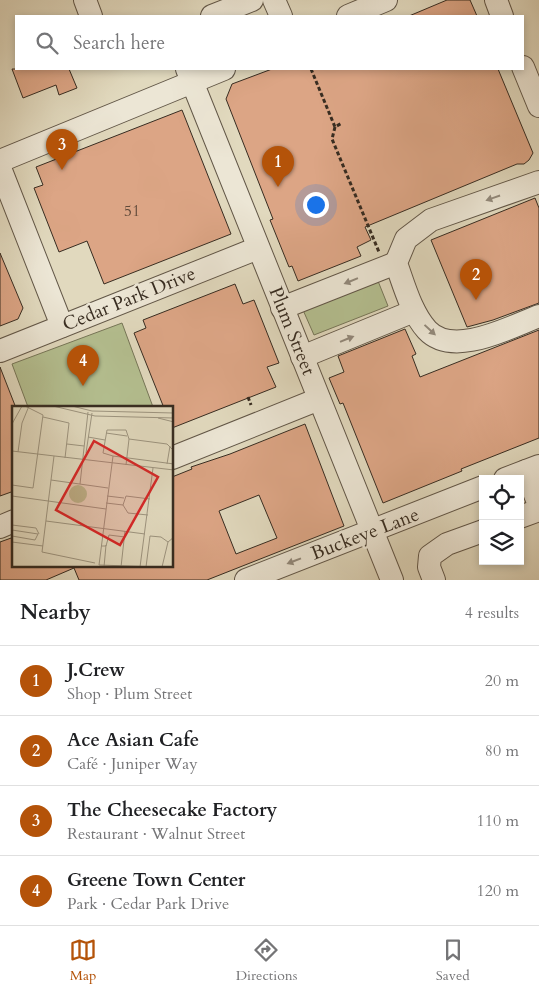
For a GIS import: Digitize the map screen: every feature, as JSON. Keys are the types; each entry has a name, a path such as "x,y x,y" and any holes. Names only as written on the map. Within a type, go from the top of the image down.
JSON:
{"street":[{"path":"85,0 91,15"},
{"path":"214,15 252,0"},
{"path":"274,0 280,15"},
{"path":"350,15 386,0"},
{"path":"496,0 502,15"},
{"path":"524,68 539,106"},
{"path":"0,161 189,75 218,70"},
{"name":"Plum Street","path":"189,75 392,580"},
{"path":"0,168 62,326"},
{"path":"282,308 391,266 406,239 431,220 539,182"},
{"name":"Cedar Park Drive","path":"0,351 258,248"},
{"path":"391,266 406,289 414,311 428,330 443,341 476,340 539,316"},
{"path":"302,357 414,311"},
{"path":"174,457 319,399"},
{"path":"515,475 533,468 539,505"},
{"name":"Buckeye Lane","path":"246,580 479,490"},
{"path":"524,516 539,510"},
{"path":"0,526 12,522"},
{"path":"434,580 429,566 430,556 447,544 479,532"}],"path":[{"path":"311,70 335,127 332,139 391,266"},
{"path":"335,127 342,123"},
{"path":"248,397 252,405"}],"green space":[{"path":"378,281 388,306 314,335 303,310"},
{"path":"122,323 153,406 28,406 12,364"}],"building":[{"path":"447,0 470,0 477,15 411,15"},
{"path":"12,69 69,70 77,88 59,95 56,85 23,98"},
{"path":"269,70 498,70 533,153 524,164 517,164 365,227 371,240 357,247 361,256 298,281 292,266 289,267 270,220 273,219 226,99 232,84"},
{"path":"182,110 231,234 104,284 87,241 59,252 34,188 43,185 36,167"},
{"path":"535,198 539,208 539,303 493,320 467,327 431,240"},
{"path":"0,253 23,308 18,319 0,326"},
{"path":"235,284 243,304 254,300 279,363 267,367 276,387 174,427 174,406 163,406 134,333 146,328 143,320"},
{"path":"405,329 416,354 412,356 420,377 539,330 539,438 383,503 343,403 340,404 329,378 344,372 338,356"},
{"path":"0,367 15,406 12,406 12,492 0,496"},
{"path":"305,424 344,526 207,580 79,580 74,568 174,568 174,476 192,469 191,467 230,454","holes":["259,495 277,538 236,554 219,511"]},
{"path":"12,538 12,568 74,568 46,580 0,580 0,542"}],"place":[{"name":"The Cheesecake Factory","path":"62,170"},
{"name":"J.Crew","path":"278,187"},
{"name":"Ace Asian Cafe","path":"476,300"},
{"name":"Greene Town Center","path":"83,386"}]}
